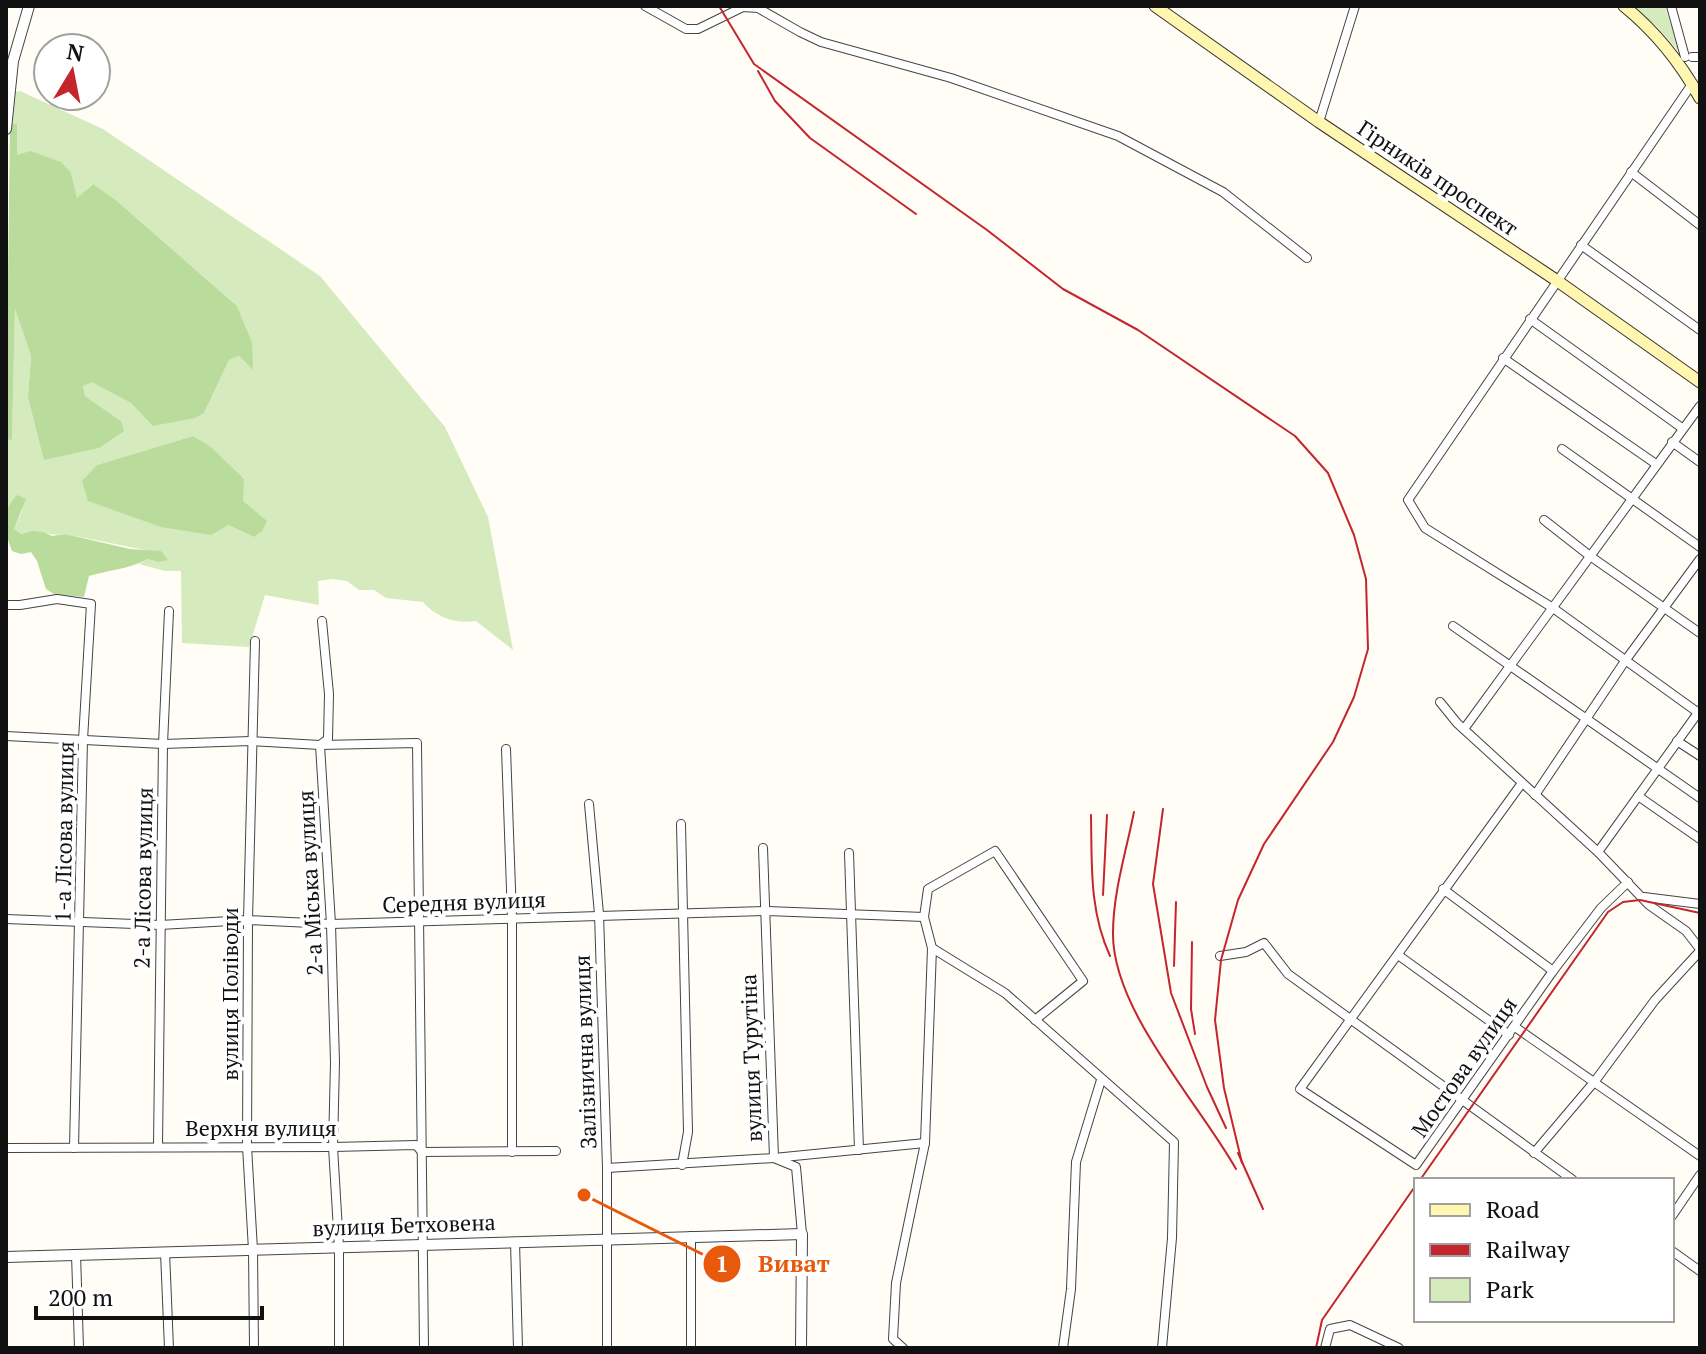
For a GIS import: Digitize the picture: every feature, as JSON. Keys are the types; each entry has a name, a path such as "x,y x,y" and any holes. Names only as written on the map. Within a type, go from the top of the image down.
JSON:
{"main road":[{"name":"Гірників проспект","path":"1155,6 1700,382"},
{"path":"1624,6 1646,24 1675,57 1700,98"}],"street":[{"path":"6,129 13,61 29,6"},
{"path":"645,6 686,29 698,29 743,7 760,7 821,42 951,78 1118,136 1223,192 1307,258"},
{"path":"1319,122 1355,6"},
{"path":"1671,6 1692,57"},
{"path":"1598,852 1699,712 1553,608 1425,528 1408,500 1692,84"},
{"path":"1631,172 1700,225"},
{"path":"1581,245 1700,330"},
{"path":"1530,319 1682,428"},
{"path":"1503,358 1656,464"},
{"path":"1464,729 1700,406"},
{"path":"1672,442 1700,462"},
{"path":"1562,449 1700,547"},
{"path":"1544,520 1700,633"},
{"path":"1535,795 1625,661 1700,559"},
{"name":"1-а Лісова вулиця","path":"6,605 57,599 91,604 83,740 74,1148"},
{"name":"2-а Лісова вулиця","path":"158,1146 163,744 169,611"},
{"name":"2-а Міська вулиця","path":"322,621 329,694 328,739 320,745 331,924 335,1062 333,1147 339,1247"},
{"path":"1453,626 1700,798"},
{"name":"вулиця Поліводи","path":"254,1348 247,1146 248,920 255,641"},
{"path":"1440,702 1464,729 1598,852 1649,905 1686,931 1700,950 1655,1000 1595,1081 1534,1153"},
{"path":"6,736 163,744 251,741 320,745 417,743 424,1348"},
{"path":"1677,741 1700,756"},
{"path":"506,749 512,917 512,1152"},
{"path":"1349,1019 1522,783"},
{"path":"1638,796 1700,839"},
{"name":"Залізнична вулиця","path":"589,804 599,914 607,1168 607,1348"},
{"path":"681,824 688,1132 682,1165"},
{"name":"вулиця Турутіна","path":"763,848 774,1158 796,1167 802,1234 801,1348"},
{"path":"902,1348 893,1339 896,1283 925,1143 932,948 924,917 928,889 995,851 1083,981 1035,1020"},
{"path":"849,853 859,1150"},
{"name":"Мостова вулиця","path":"1349,1019 1300,1089 1416,1165 1553,971 1601,908 1628,882"},
{"path":"1443,889 1553,971"},
{"path":"1643,897 1700,904"},
{"name":"Середня вулиця","path":"6,919 160,925 248,920 331,924 419,923 683,911 852,912 924,917"},
{"path":"1220,956 1246,952 1264,943 1288,974 1570,1178"},
{"path":"932,948 1005,993 1174,1142 1172,1238 1162,1348"},
{"path":"1398,955 1509,1035"},
{"path":"1515,1027 1700,1156"},
{"path":"1063,1348 1071,1289 1076,1162 1101,1080"},
{"path":"607,1168 774,1158 925,1143"},
{"name":"Верхня вулиця","path":"6,1148 416,1145 422,1152 556,1151"},
{"path":"1674,1213 1700,1175"},
{"name":"вулиця Бетховена","path":"6,1257 802,1234"},
{"path":"691,1236 691,1348"},
{"path":"515,1242 518,1348"},
{"path":"339,1247 339,1348"},
{"path":"165,1252 169,1348"},
{"path":"1674,1252 1700,1271"},
{"path":"76,1254 79,1348"},
{"path":"1325,1348 1330,1329 1350,1325 1399,1348"}],"green space":[{"path":"1632,6 1665,6 1679,52 1656,26"},
{"path":"20,91 32,96 32,112 66,112 103,129 320,276 445,427 488,517 513,650 476,621 447,619 423,602 386,598 374,590 359,590 347,581 333,579 318,581 319,605 265,595 249,647 182,643 181,571 165,571 139,564 148,559 158,562 150,551 65,534 23,534 14,529 23,509 6,509 6,439 12,439 15,305 31,356 28,397 121,421 85,396 83,386 92,381 131,403 154,426 204,413 229,360 239,356 252,369 252,342 237,306 117,201 92,184 77,199 71,173 17,156 17,125 10,124 14,92","holes":["193,436 243,501 254,537 97,465"]},
{"path":"10,124 17,124 17,155 30,151 61,162 71,173 77,198 93,184 117,201 237,306 252,342 253,370 239,356 229,360 204,413 195,418 153,426 131,403 92,382 83,386 85,396 121,421 124,431 99,448 44,460 28,397 31,356 15,308 12,440 6,439"},
{"path":"193,436 211,447 244,479 243,501 267,521 262,531 254,537 228,525 211,535 161,527 88,501 82,481 97,465"},
{"path":"17,495 26,499 14,529 22,534 32,531 52,536 65,534 130,549 161,551 168,560 158,562 148,559 89,576 84,597 54,594 46,589 31,552 21,554 12,551 9,544 6,514"}],"tram line":[{"path":"1421,1178 1608,912 1623,902 1640,900 1700,913"},
{"path":"1316,1348 1322,1320 1414,1188"}],"railway":[{"path":"719,6 754,64 987,230 1063,289 1138,330 1295,436 1328,473 1354,535 1366,579 1368,649 1354,697 1333,742 1264,844 1238,900 1221,960 1215,1020 1224,1088 1242,1163"},
{"path":"758,71 775,101 810,138 916,214"},
{"path":"1163,809 1153,884 1171,993 1226,1128"},
{"path":"1134,812 1115,903 1113,933 1116,963 1127,993 1160,1055 1236,1169"},
{"path":"1091,815 1095,904 1110,956"},
{"path":"1103,895 1107,815"},
{"path":"1174,966 1176,902"},
{"path":"1192,942 1191,1009 1195,1034"},
{"path":"1238,1153 1263,1209"}],"place":[{"name":"Виват","path":"584,1195"}]}
